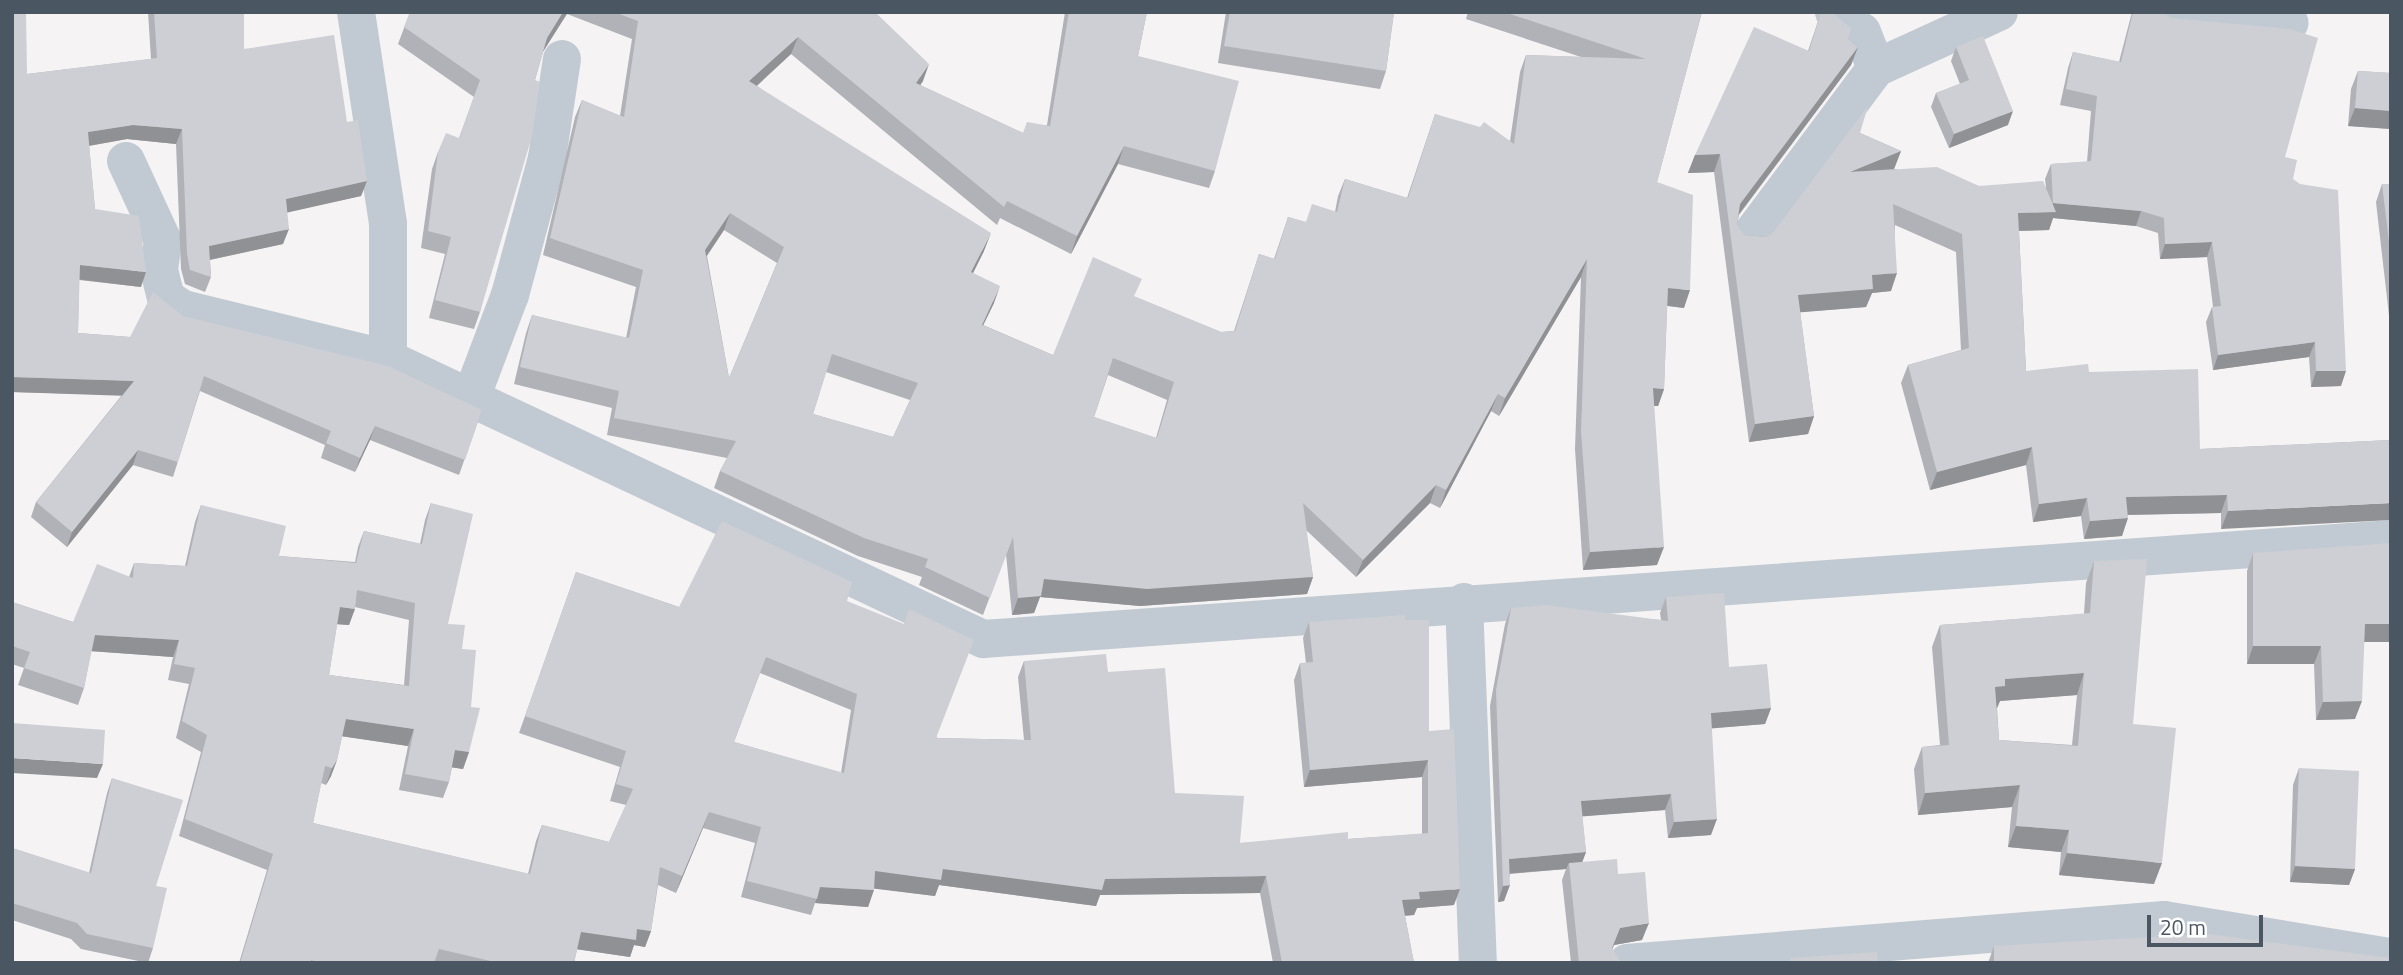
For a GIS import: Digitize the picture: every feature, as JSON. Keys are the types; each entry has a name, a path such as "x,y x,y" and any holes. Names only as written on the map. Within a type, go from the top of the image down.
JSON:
{"street":[{"path":"356,12 388,224 388,359"},
{"path":"1834,12 1862,32 1876,68"},
{"path":"1751,234 1876,68 2000,12"},
{"path":"2167,12 2290,23"},
{"path":"471,398 510,295 547,158 562,59"},
{"path":"126,161 163,241 159,270 166,298 183,309 388,359 983,639 1464,602 2391,539"},
{"path":"1464,602 1478,963"},
{"path":"1627,963 2164,920 2391,957"}],"building":[{"path":"12,12 26,12 27,74 157,58 154,12 244,12 244,49 334,35 347,122 358,120 367,181 286,199 289,229 209,246 211,277 190,270 182,129 133,125 88,132 95,209 139,216 146,272 80,265 78,333 130,337 153,292 183,316 388,366 482,410 465,460 375,426 360,458 326,443 331,431 204,376 178,462 138,450 72,532 36,502 134,381 12,377"},
{"path":"410,12 563,12 547,38 535,80 540,82 532,136 480,312 435,300 451,237 428,231 438,152 446,133 459,138 480,80 404,27"},
{"path":"614,12 875,12 929,64 916,83 1023,133 1027,122 1050,126 1069,12 1147,12 1138,56 1239,81 1215,171 1124,146 1077,236 1007,201 1004,207 798,37 749,81 991,233 971,272 1000,286 982,325 1053,355 1093,257 1142,279 1134,296 1221,332 1235,331 1259,254 1275,259 1288,217 1306,222 1312,204 1337,212 1345,179 1408,198 1435,114 1480,127 1484,122 1514,144 1526,55 1646,59 1504,12 1702,12 1657,182 1693,195 1690,290 1668,288 1664,389 1653,388 1664,547 1590,552 1581,432 1587,259 1505,398 1498,394 1446,490 1436,485 1363,560 1303,503 1313,577 1147,589 1044,579 1041,596 1018,598 1013,537 990,598 925,567 928,559 864,538 720,471 736,441 614,418 619,391 520,367 532,315 629,338 643,270 550,238 582,100 624,117 638,21","holes":["730,213 784,247 729,378 705,250","832,354 918,383 893,437 813,414","1113,358 1174,382 1157,438 1094,417"]},
{"path":"1230,12 1394,12 1386,71 1224,46"},
{"path":"1821,12 1831,12 1851,28 1848,39 1858,47 1740,204 1737,225 1745,235 1766,237 1775,230 1868,106 1860,133 1901,151 1850,172 1937,167 1979,186 2043,181 2056,212 2018,213 2026,371 2088,364 2089,372 2198,369 2200,449 2391,440 2391,503 2228,511 2227,495 2126,497 2128,518 2090,521 2087,498 2039,504 2032,447 1937,472 1908,365 1969,348 1962,234 1893,204 1897,273 1872,275 1873,289 1798,295 1814,416 1755,424 1720,154 1695,155 1754,27 1809,51"},
{"path":"2133,12 2162,12 2171,18 2290,29 2318,38 2285,157 2297,160 2293,179 2300,184 2338,190 2346,371 2316,371 2315,342 2218,355 2212,307 2221,306 2212,242 2165,244 2164,218 2141,211 2053,203 2051,164 2091,161 2097,96 2066,89 2073,52 2121,62"},
{"path":"1983,36 2013,111 1954,134 1936,93 1969,80 1956,47"},
{"path":"2358,71 2391,73 2391,111 2355,108"},
{"path":"2382,184 2391,184 2391,258"},
{"path":"431,503 473,514 448,624 465,625 462,649 476,650 471,707 480,708 469,752 455,750 449,782 405,774 414,729 346,719 337,760 332,768 325,766 313,823 530,874 542,825 609,842 633,789 616,784 626,751 525,716 576,572 679,607 722,521 852,582 847,601 904,624 909,609 974,640 936,738 1031,740 1024,661 1106,654 1108,672 1165,668 1175,793 1244,796 1240,843 1348,832 1348,839 1428,833 1428,760 1310,770 1300,663 1313,662 1309,622 1405,615 1405,620 1429,620 1429,731 1454,729 1460,889 1419,892 1420,899 1402,900 1414,963 1282,963 1266,876 1105,879 1102,890 943,869 941,880 875,871 874,890 820,887 817,899 747,881 761,827 709,812 682,876 660,867 651,931 637,929 636,940 581,932 574,963 499,963 439,949 434,963 321,963 311,960 311,963 240,963 273,854 185,819 207,735 182,721 195,668 174,664 179,640 95,635 84,688 24,668 30,652 12,646 12,602 73,622 97,564 133,578 134,563 187,566 201,505 286,526 279,556 356,563 364,531 422,544","holes":["357,590 415,603 409,686 329,675 340,607 355,609","766,657 857,694 844,773 734,742"]},
{"path":"2391,543 2391,624 2365,624 2362,701 2323,702 2321,646 2253,646 2253,553"},
{"path":"2147,559 2133,724 2176,728 2162,863 2067,853 2069,830 2016,826 2020,785 1925,793 1922,747 1949,745 1940,625 2090,613 2094,561","holes":["2084,673 2078,746 1999,740 1995,687 2005,686 2005,679"]},
{"path":"1724,593 1729,667 1767,664 1771,708 1711,713 1717,819 1674,822 1671,794 1581,801 1586,852 1509,859 1510,885 1503,886 1496,690 1511,608 1546,605 1668,621 1666,597"},
{"path":"12,723 105,730 103,764 12,758"},
{"path":"2299,768 2359,771 2355,869 2295,866"},
{"path":"112,778 183,800 156,886 167,888 153,948 87,934 77,923 12,903 12,848 91,873"},
{"path":"1617,859 1618,874 1645,872 1649,923 1620,928 1612,948 1622,963 1579,963 1569,863"},
{"path":"2208,934 2391,958 2391,963 1994,963 1994,946"},
{"path":"1877,952 1878,963 1791,963 1790,958"}]}
